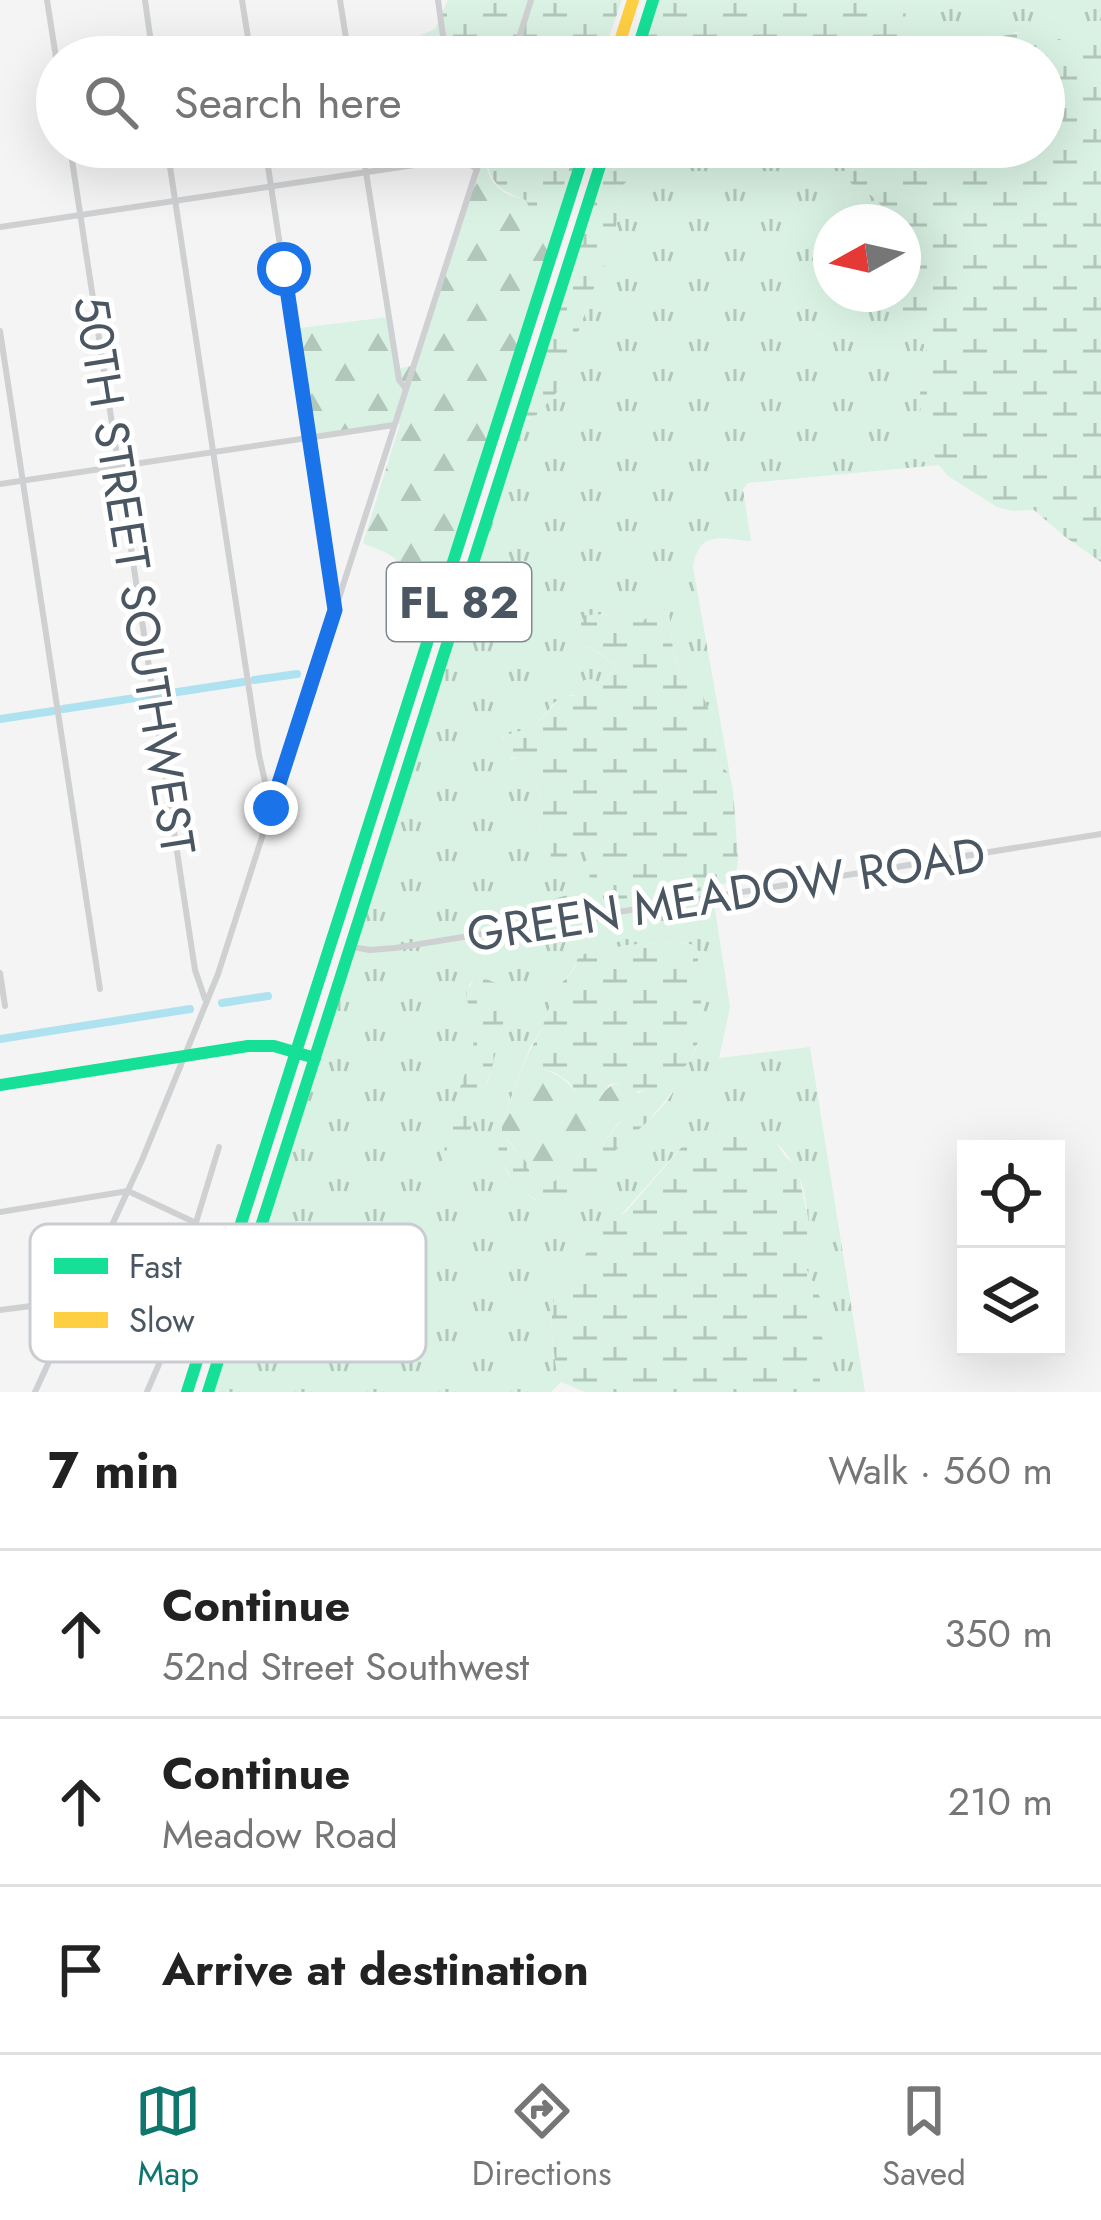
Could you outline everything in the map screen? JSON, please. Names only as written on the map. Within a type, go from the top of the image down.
[{"type":"main road","points":[[622,36],[633,0]]},
{"type":"main road","points":[[642,36],[653,0]]},
{"type":"main road","name":"FL 82","points":[[241,1224],[579,168]]},
{"type":"main road","name":"FL 82","points":[[262,1224],[600,168]]},
{"type":"main road","points":[[577,174],[596,180]]},
{"type":"main road","points":[[0,1085],[257,1045],[315,1058]]},
{"type":"main road","name":"FL 82","points":[[191,1392],[202,1362]]},
{"type":"main road","name":"FL 82","points":[[208,1392],[218,1362]]},
{"type":"street","points":[[47,0],[53,36]]},
{"type":"street","points":[[145,0],[151,36]]},
{"type":"street","points":[[242,0],[248,36]]},
{"type":"street","points":[[340,0],[346,36]]},
{"type":"street","points":[[438,0],[443,36]]},
{"type":"street","points":[[520,36],[531,0]]},
{"type":"street","name":"50TH STREET SOUTHWEST","points":[[73,168],[195,970],[207,1002]]},
{"type":"street","points":[[171,168],[271,808]]},
{"type":"street","points":[[268,168],[335,610]]},
{"type":"street","points":[[366,168],[399,380],[406,389]]},
{"type":"street","points":[[0,227],[388,168]]},
{"type":"street","points":[[113,1224],[207,1002],[477,169]]},
{"type":"street","points":[[0,331],[100,989]]},
{"type":"street","points":[[0,484],[394,425]]},
{"type":"street","name":"GREEN MEADOW ROAD","points":[[350,947],[395,948],[1101,834]]},
{"type":"street","points":[[0,974],[5,1006]]},
{"type":"street","points":[[0,1211],[128,1191],[196,1223],[219,1147]]},
{"type":"street","points":[[0,1310],[30,1306]]},
{"type":"street","points":[[35,1392],[49,1362]]},
{"type":"street","points":[[147,1392],[160,1362]]},
{"type":"green space","points":[[448,0],[622,0],[609,36],[419,36],[435,29]]},
{"type":"green space","points":[[657,0],[906,0],[905,36],[646,36]]},
{"type":"green space","points":[[906,0],[1101,0],[1101,22],[1076,41],[1016,32],[905,36]]},
{"type":"green space","points":[[1101,22],[1101,562],[1034,510],[997,507],[948,476],[937,463],[921,416],[920,390],[930,360],[924,344],[908,339],[889,312],[921,312],[921,204],[880,204],[856,188],[845,168],[1065,168],[1065,41],[1075,41]]},
{"type":"green space","points":[[477,168],[487,168],[505,192],[559,200],[569,168],[575,168],[422,647],[406,573],[390,555],[363,543],[400,424],[309,435],[292,329],[388,317],[398,369],[415,365]]},
{"type":"green space","points":[[489,168],[569,168],[559,200],[546,211],[530,210],[526,200],[506,192]]},
{"type":"green space","points":[[603,168],[640,168],[621,187],[613,250],[598,276],[557,392],[537,415],[522,420]]},
{"type":"green space","points":[[640,168],[845,168],[850,182],[880,204],[813,204],[813,312],[889,312],[924,344],[930,360],[920,390],[921,416],[939,465],[748,483],[743,489],[751,541],[713,539],[696,555],[693,567],[732,787],[729,774],[717,761],[715,727],[703,697],[684,680],[674,657],[669,614],[655,610],[643,621],[604,614],[581,622],[583,646],[616,667],[607,680],[555,702],[534,727],[502,737],[511,759],[536,764],[543,804],[540,836],[551,848],[558,875],[578,850],[586,851],[587,886],[553,899],[552,910],[711,884],[730,1007],[719,1058],[810,1047],[865,1392],[820,1392],[827,1352],[820,1334],[827,1313],[805,1266],[807,1210],[790,1159],[764,1133],[744,1145],[725,1129],[692,1135],[558,1290],[552,1334],[561,1382],[551,1392],[212,1392],[222,1362],[426,1362],[426,1224],[266,1224],[522,420],[557,392],[598,276],[613,250],[621,186]],"holes":[[[679,942],[699,952],[695,966],[700,1036],[672,1093],[575,1197],[535,1200],[509,1175],[498,1141],[529,1049],[556,989],[579,955]],[[486,979],[505,1002],[488,1082],[460,1152],[447,1137],[474,1042],[469,985]]]},
{"type":"green space","points":[[663,608],[669,614],[674,658],[684,680],[703,696],[715,727],[717,761],[729,774],[738,859],[735,882],[552,910],[545,902],[576,893],[587,884],[586,851],[578,850],[558,875],[550,872],[551,848],[540,836],[543,804],[536,764],[503,757],[496,742],[534,727],[561,697],[579,695],[584,680],[607,680],[616,667],[583,646],[581,622],[586,615],[619,614],[643,621]]},
{"type":"green space","points":[[679,942],[695,945],[699,956],[695,967],[702,1023],[689,1062],[679,1072],[674,1090],[647,1122],[574,1198],[542,1204],[516,1186],[499,1157],[498,1141],[506,1139],[527,1163],[531,1179],[555,1181],[577,1157],[600,1147],[625,1116],[639,1109],[649,1089],[633,1091],[610,1084],[594,1103],[579,1097],[556,1073],[531,1065],[527,1056],[556,989],[573,971],[579,955]]},
{"type":"green space","points":[[474,980],[501,985],[502,1028],[473,1122],[446,1171],[449,1121],[474,1040],[466,993]]},
{"type":"green space","points":[[527,1056],[531,1065],[558,1076],[579,1097],[600,1097],[618,1084],[639,1093],[650,1088],[639,1109],[619,1122],[600,1147],[577,1157],[555,1181],[531,1179],[527,1163],[507,1139],[502,1140],[502,1122]]},
{"type":"green space","points":[[725,1129],[744,1145],[764,1133],[772,1136],[797,1167],[809,1224],[805,1266],[827,1312],[821,1334],[827,1352],[820,1392],[585,1392],[561,1382],[552,1334],[558,1290],[598,1236],[626,1212],[692,1135]]},
{"type":"waterway","points":[[254,680],[297,674]]},
{"type":"waterway","points":[[158,695],[243,682]]},
{"type":"waterway","points":[[63,709],[148,696]]},
{"type":"waterway","points":[[0,719],[53,711]]},
{"type":"waterway","points":[[222,1003],[268,996]]},
{"type":"waterway","points":[[0,1039],[190,1009]]},
{"type":"traffic: fast","points":[[642,36],[653,0]]},
{"type":"traffic: fast","points":[[241,1224],[579,168]]},
{"type":"traffic: fast","points":[[262,1224],[599,168]]},
{"type":"traffic: fast","points":[[0,1085],[248,1046],[274,1046],[315,1058]]},
{"type":"traffic: fast","points":[[187,1392],[197,1362]]},
{"type":"traffic: fast","points":[[208,1392],[218,1362]]},
{"type":"traffic: slow","points":[[622,36],[633,0]]},
{"type":"route","points":[[271,808],[335,610],[284,269]]}]
